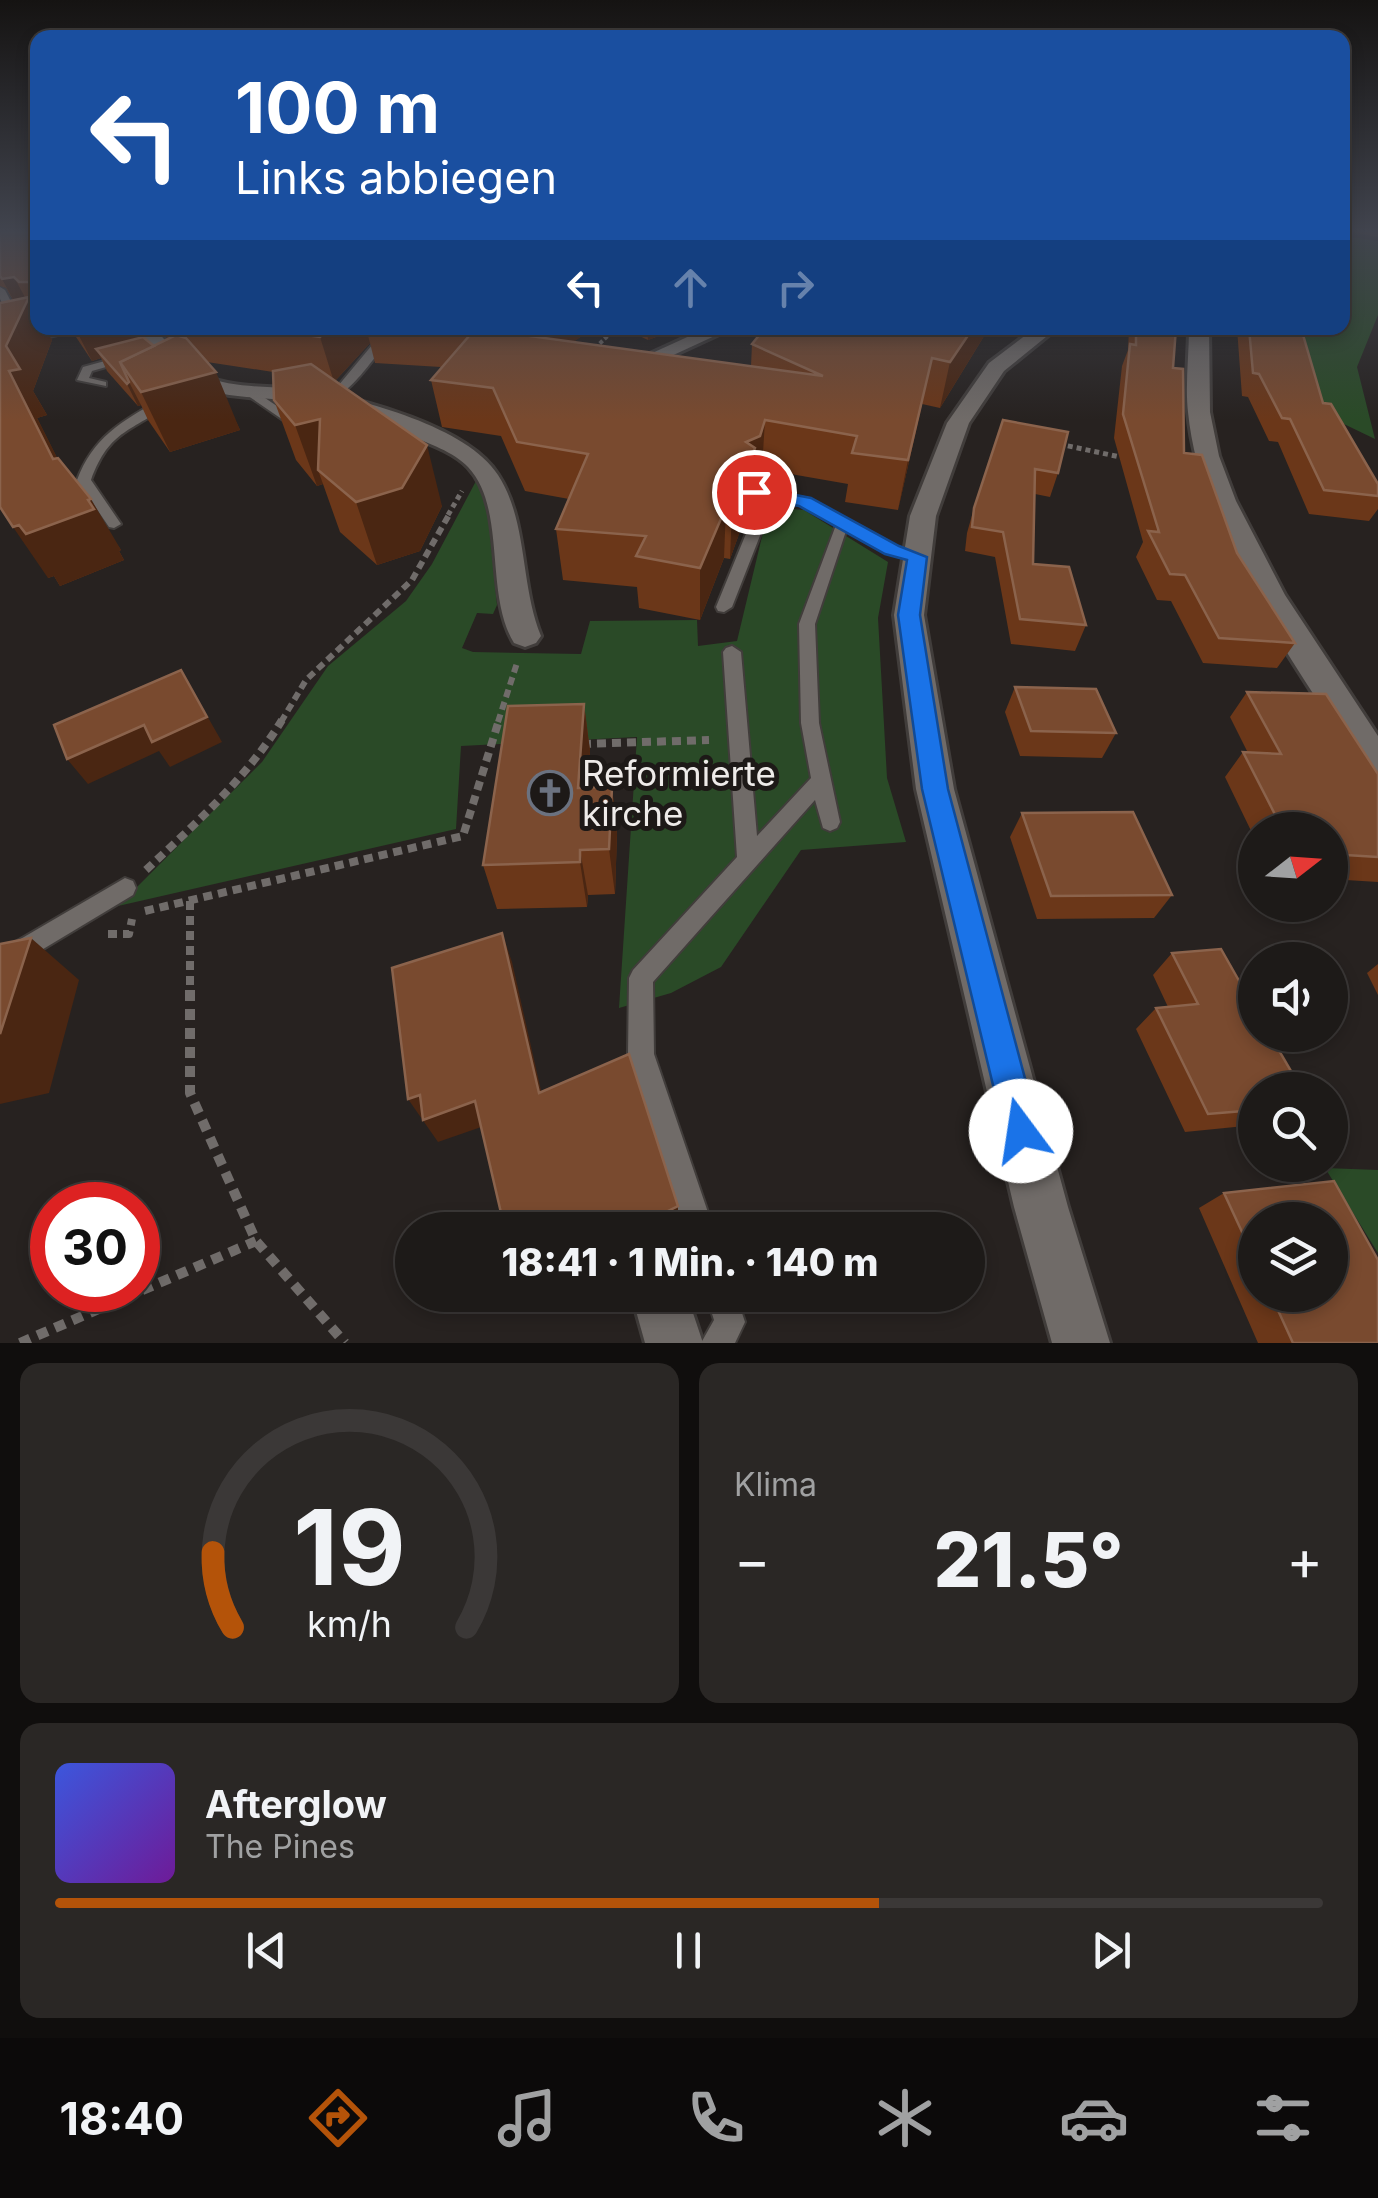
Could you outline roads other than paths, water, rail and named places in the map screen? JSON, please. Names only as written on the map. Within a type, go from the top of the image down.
[{"type":"street","points":[[148,335],[167,362],[193,387],[324,400],[398,424],[477,462],[496,495],[516,617],[525,636]]},
{"type":"street","points":[[636,364],[705,335]]},
{"type":"street","points":[[1038,335],[996,367],[958,423],[924,516],[909,615],[935,789],[1040,1206],[1081,1343]]},
{"type":"street","points":[[1199,335],[1199,414],[1215,476],[1243,548],[1378,765]]},
{"type":"lane","points":[[1,295],[12,337]]},
{"type":"lane","points":[[324,400],[342,388],[386,335]]},
{"type":"lane","points":[[102,384],[83,380],[87,370],[158,350]]},
{"type":"lane","points":[[245,390],[293,422]]},
{"type":"lane","points":[[114,524],[84,480],[91,458],[100,442],[170,399]]},
{"type":"lane","points":[[724,608],[761,493],[804,502],[892,550],[918,557]]},
{"type":"lane","points":[[830,822],[810,723],[807,624],[844,525]]},
{"type":"lane","points":[[732,652],[748,861]]},
{"type":"lane","points":[[693,1212],[641,1054],[641,978],[821,780]]},
{"type":"lane","points":[[0,964],[125,888]]},
{"type":"lane","points":[[716,1343],[730,1322],[727,1312]]},
{"type":"place","name":"Reformierte kirche","points":[[550,793]]}]
